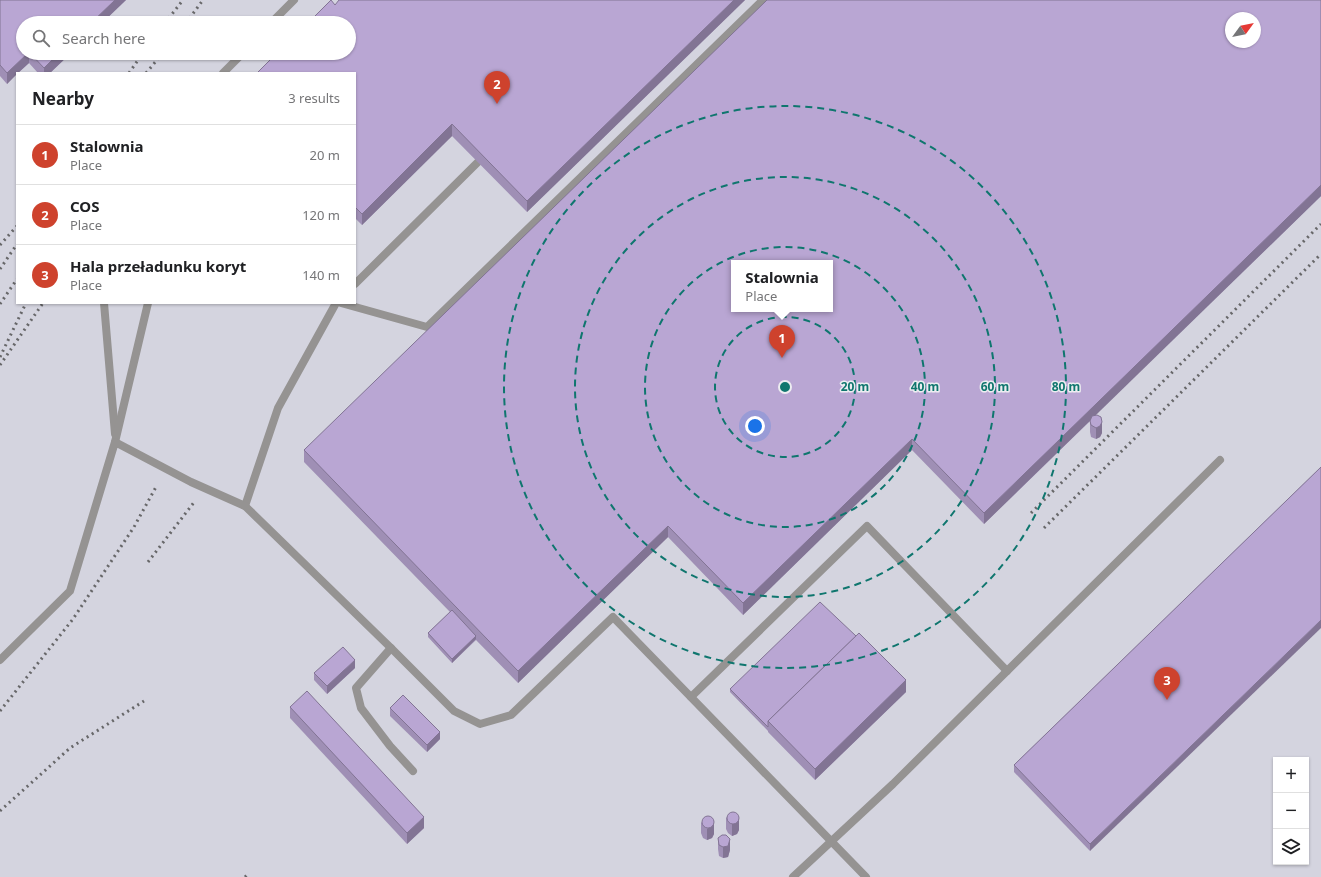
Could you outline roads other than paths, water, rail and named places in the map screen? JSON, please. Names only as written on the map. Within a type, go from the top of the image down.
[{"type":"lane","points":[[278,16],[294,0]]},
{"type":"lane","points":[[345,304],[427,327],[762,0]]},
{"type":"lane","points":[[224,72],[236,60]]},
{"type":"lane","points":[[356,283],[478,162]]},
{"type":"lane","points":[[104,304],[115,442]]},
{"type":"lane","points":[[0,660],[70,591],[115,442],[148,304]]},
{"type":"lane","points":[[245,506],[278,408],[335,304]]},
{"type":"lane","points":[[115,442],[191,482],[245,506],[454,711],[480,724],[511,715],[613,617],[866,877]]},
{"type":"lane","points":[[793,877],[893,784],[1220,460]]},
{"type":"lane","points":[[691,697],[866,526],[1007,671]]},
{"type":"lane","points":[[391,648],[356,688],[361,708],[390,746],[413,771]]},
{"type":"railway","points":[[170,16],[183,0]]},
{"type":"railway","points":[[191,16],[203,0]]},
{"type":"railway","points":[[130,72],[138,60]]},
{"type":"railway","points":[[147,72],[157,60]]},
{"type":"railway","points":[[1031,513],[1321,224]]},
{"type":"railway","points":[[0,245],[16,227]]},
{"type":"railway","points":[[0,269],[16,245]]},
{"type":"railway","points":[[1044,528],[1321,254]]},
{"type":"railway","points":[[0,304],[16,280]]},
{"type":"railway","points":[[0,357],[26,304]]},
{"type":"railway","points":[[0,365],[42,304]]},
{"type":"railway","points":[[0,711],[73,619],[134,527],[156,487]]},
{"type":"railway","points":[[148,562],[195,501]]},
{"type":"railway","points":[[0,811],[70,748],[144,701]]},
{"type":"railway","points":[[245,877],[249,873]]},
{"type":"place","name":"COS","points":[[497,104]]},
{"type":"place","name":"Stalownia","points":[[782,358]]},
{"type":"place","name":"Hala przeładunku koryt","points":[[1167,700]]}]
